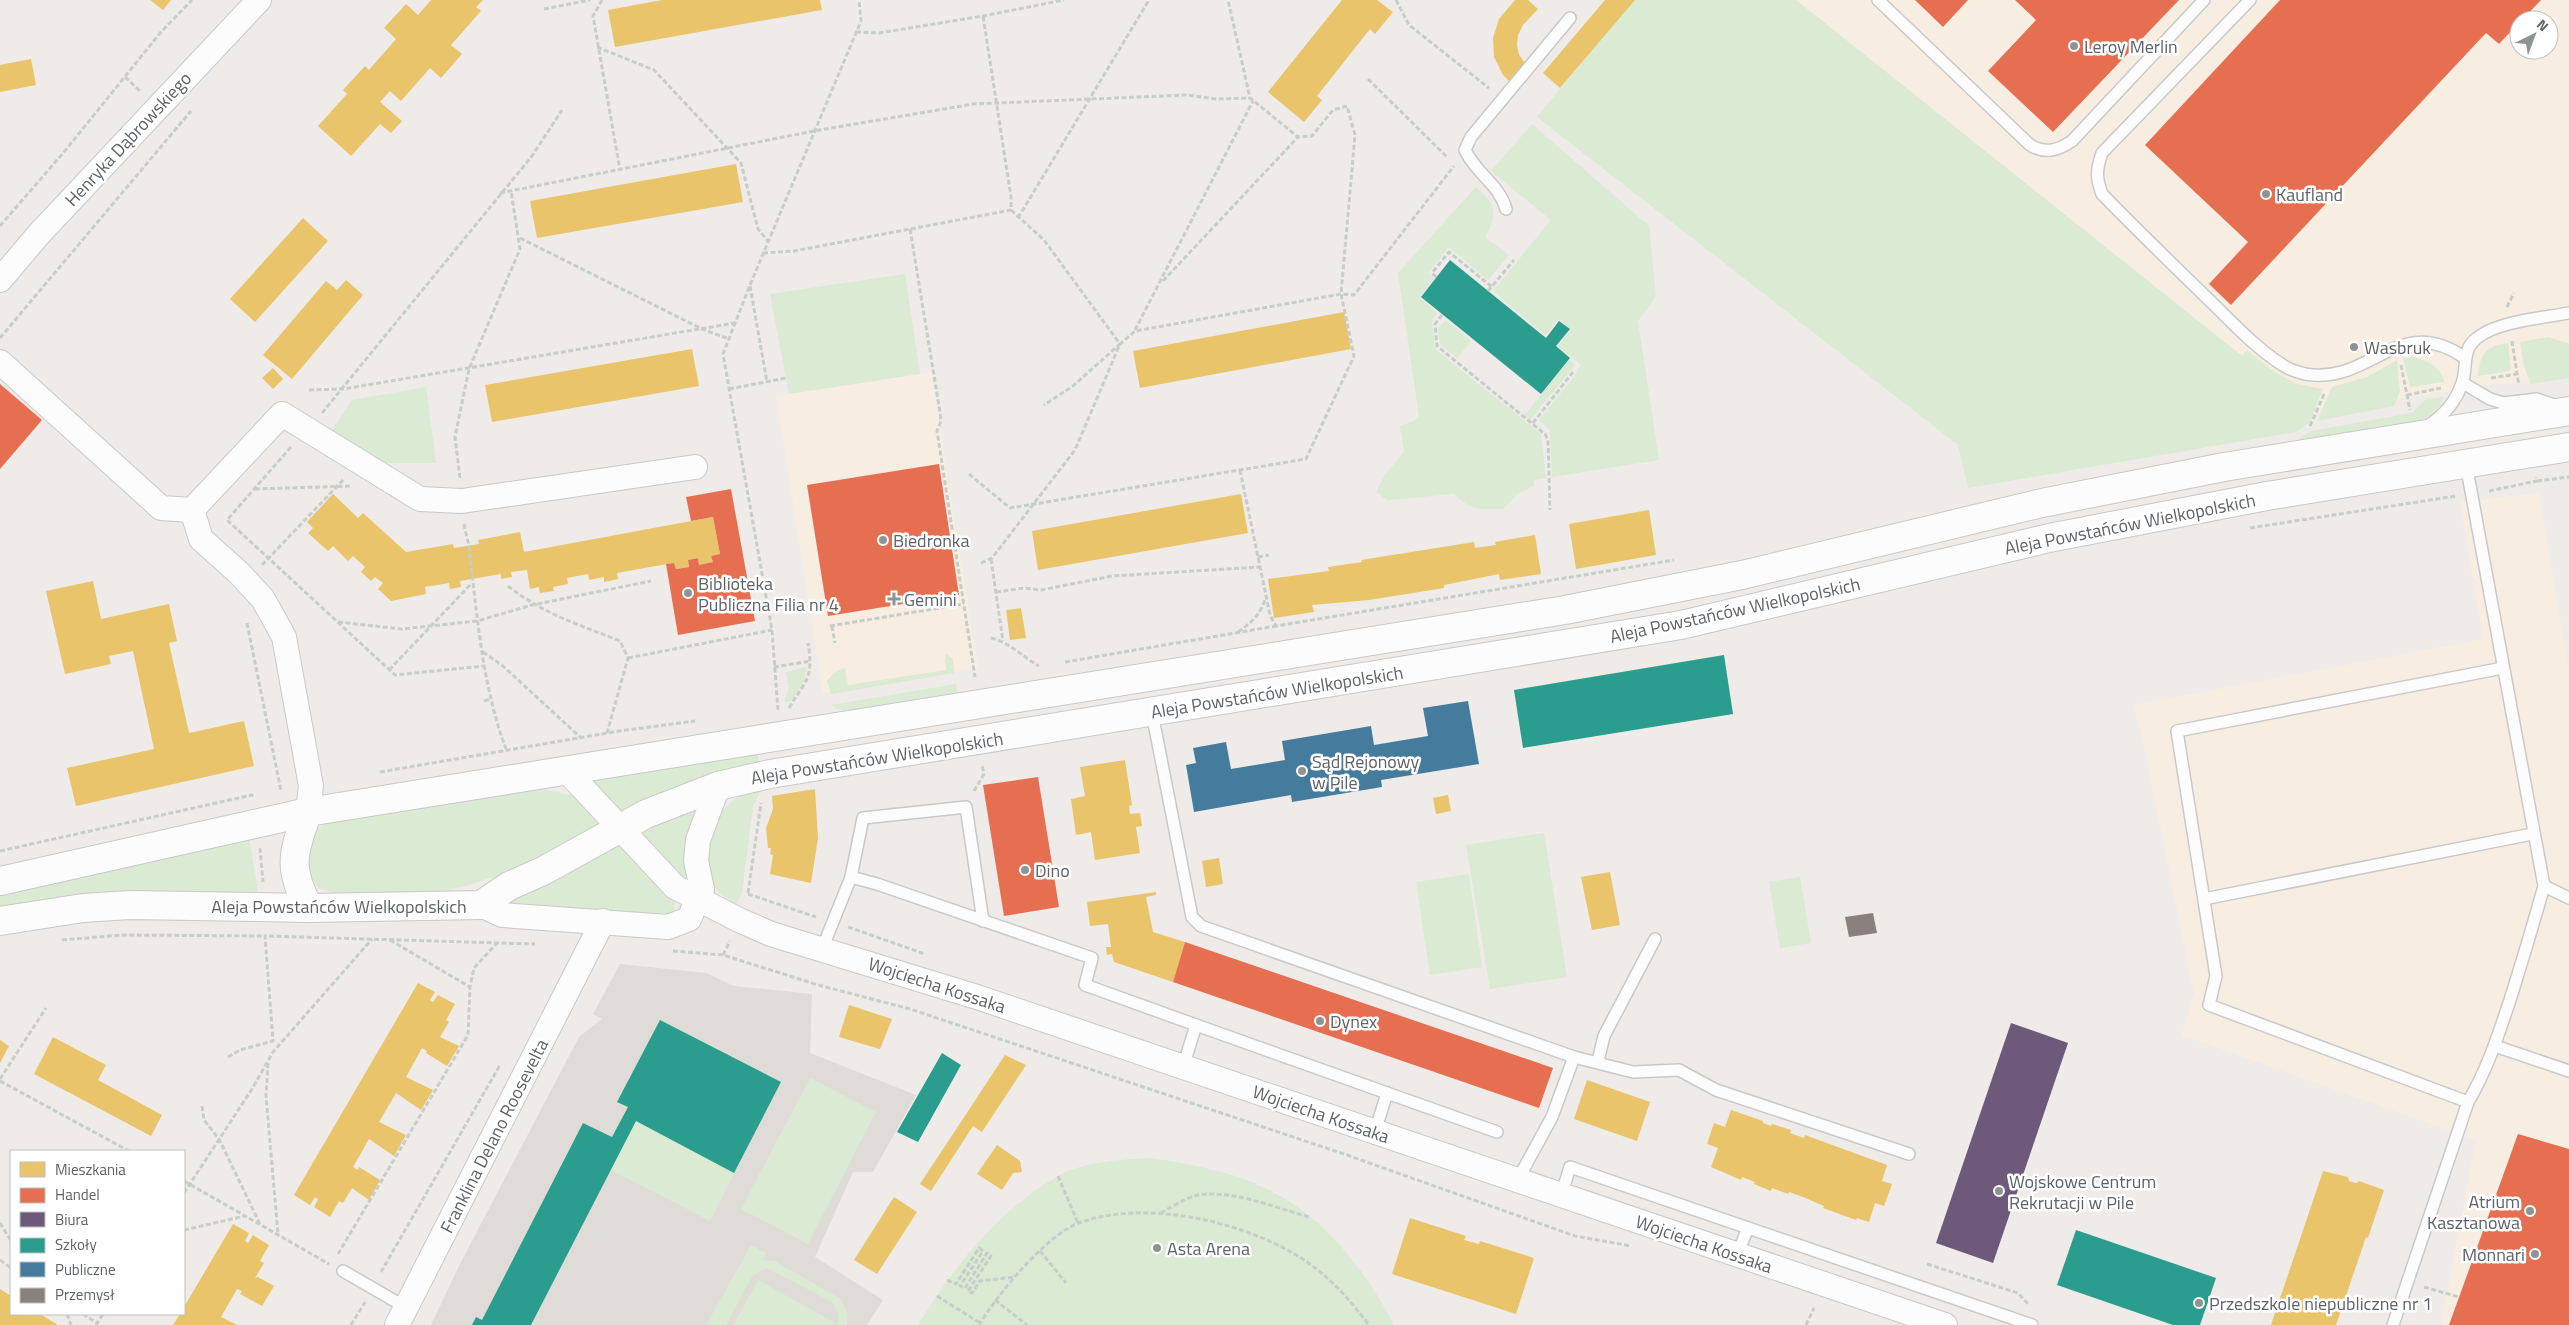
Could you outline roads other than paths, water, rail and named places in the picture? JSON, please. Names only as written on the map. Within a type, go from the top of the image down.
[{"type":"main road","name":"Aleja Powstańców Wielkopolskich","points":[[0,881],[308,812],[1565,610],[1742,575],[2042,503],[2224,467],[2569,411]]},
{"type":"main road","name":"Aleja Powstańców Wielkopolskich","points":[[0,921],[82,908],[130,905],[309,908],[481,906],[509,886],[543,871],[646,814],[718,786],[770,774],[1681,625],[2049,538],[2266,496],[2569,447]]},
{"type":"main road","points":[[308,812],[297,840],[294,865],[299,888],[309,908]]},
{"type":"street","name":"Henryka Dąbrowskiego","points":[[0,280],[52,219],[257,1]]},
{"type":"street","points":[[0,362],[161,508],[192,510]]},
{"type":"street","points":[[192,510],[282,414],[420,499],[462,501],[695,467]]},
{"type":"street","points":[[192,510],[201,539],[263,599],[284,637],[311,786],[308,812]]},
{"type":"street","name":"Wojciecha Kossaka","points":[[566,770],[675,887],[698,900],[771,934],[908,974],[1945,1325]]},
{"type":"street","points":[[481,906],[502,915],[668,927],[689,920],[702,889],[696,861],[696,851],[701,830],[718,786]]},
{"type":"street","name":"Franklina Delano Roosevelta","points":[[402,1316],[603,921]]},
{"type":"lane","points":[[1878,0],[2030,145],[2043,152],[2060,149],[2072,141],[2204,0]]},
{"type":"lane","points":[[2250,0],[2102,153],[2096,170],[2096,180],[2102,194],[2246,336],[2285,367],[2306,374],[2332,374],[2353,369],[2397,346],[2415,342],[2443,345],[2465,358]]},
{"type":"lane","points":[[1506,210],[1502,196],[1471,164],[1465,150],[1471,137],[1570,18]]},
{"type":"lane","points":[[2412,436],[2437,420],[2448,408],[2462,383],[2465,358],[2472,343],[2487,332],[2509,325],[2569,313]]},
{"type":"lane","points":[[2462,383],[2490,399],[2503,403],[2537,399],[2569,411]]},
{"type":"lane","points":[[2393,1325],[2468,1102],[2483,1077],[2495,1046],[2538,913],[2544,886],[2532,834],[2474,494],[2466,464]]},
{"type":"lane","points":[[2468,1102],[2209,1005],[2216,976],[2177,731],[2503,668]]},
{"type":"lane","points":[[1152,713],[1192,917],[1198,924],[1574,1056],[1633,1072],[1679,1070],[1716,1090],[1909,1154]]},
{"type":"lane","points":[[822,950],[851,877],[863,818],[966,807],[983,921]]},
{"type":"lane","points":[[2204,899],[2532,834]]},
{"type":"lane","points":[[851,877],[1092,958],[1085,985],[1497,1132]]},
{"type":"lane","points":[[2544,886],[2569,898]]},
{"type":"lane","points":[[1598,1061],[1604,1036],[1655,939]]},
{"type":"lane","points":[[1183,1067],[1196,1025]]},
{"type":"lane","points":[[2495,1046],[2569,1071]]},
{"type":"lane","points":[[1517,1181],[1552,1117],[1574,1056]]},
{"type":"lane","points":[[1375,1132],[1387,1093]]},
{"type":"lane","points":[[1561,1196],[1570,1168],[2030,1324]]},
{"type":"lane","points":[[1737,1256],[1748,1228]]},
{"type":"lane","points":[[343,1272],[372,1289],[402,1316]]},
{"type":"place","name":"Leroy Merlin","points":[[2074,46]]},
{"type":"place","name":"Kaufland","points":[[2266,194]]},
{"type":"place","name":"Wasbruk","points":[[2354,347]]},
{"type":"place","name":"Biedronka","points":[[883,540]]},
{"type":"place","name":"Biblioteka Publiczna Filia nr 4","points":[[688,593]]},
{"type":"place","name":"Gemini","points":[[894,599]]},
{"type":"place","name":"Sąd Rejonowy w Pile","points":[[1302,771]]},
{"type":"place","name":"Dino","points":[[1025,870]]},
{"type":"place","name":"Dynex","points":[[1320,1021]]},
{"type":"place","name":"Wojskowe Centrum Rekrutacji w Pile","points":[[1999,1191]]},
{"type":"place","name":"Atrium Kasztanowa","points":[[2530,1211]]},
{"type":"place","name":"Asta Arena","points":[[1157,1248]]},
{"type":"place","name":"Monnari","points":[[2535,1254]]},
{"type":"place","name":"Przedszkole niepubliczne nr 1","points":[[2199,1303]]}]
